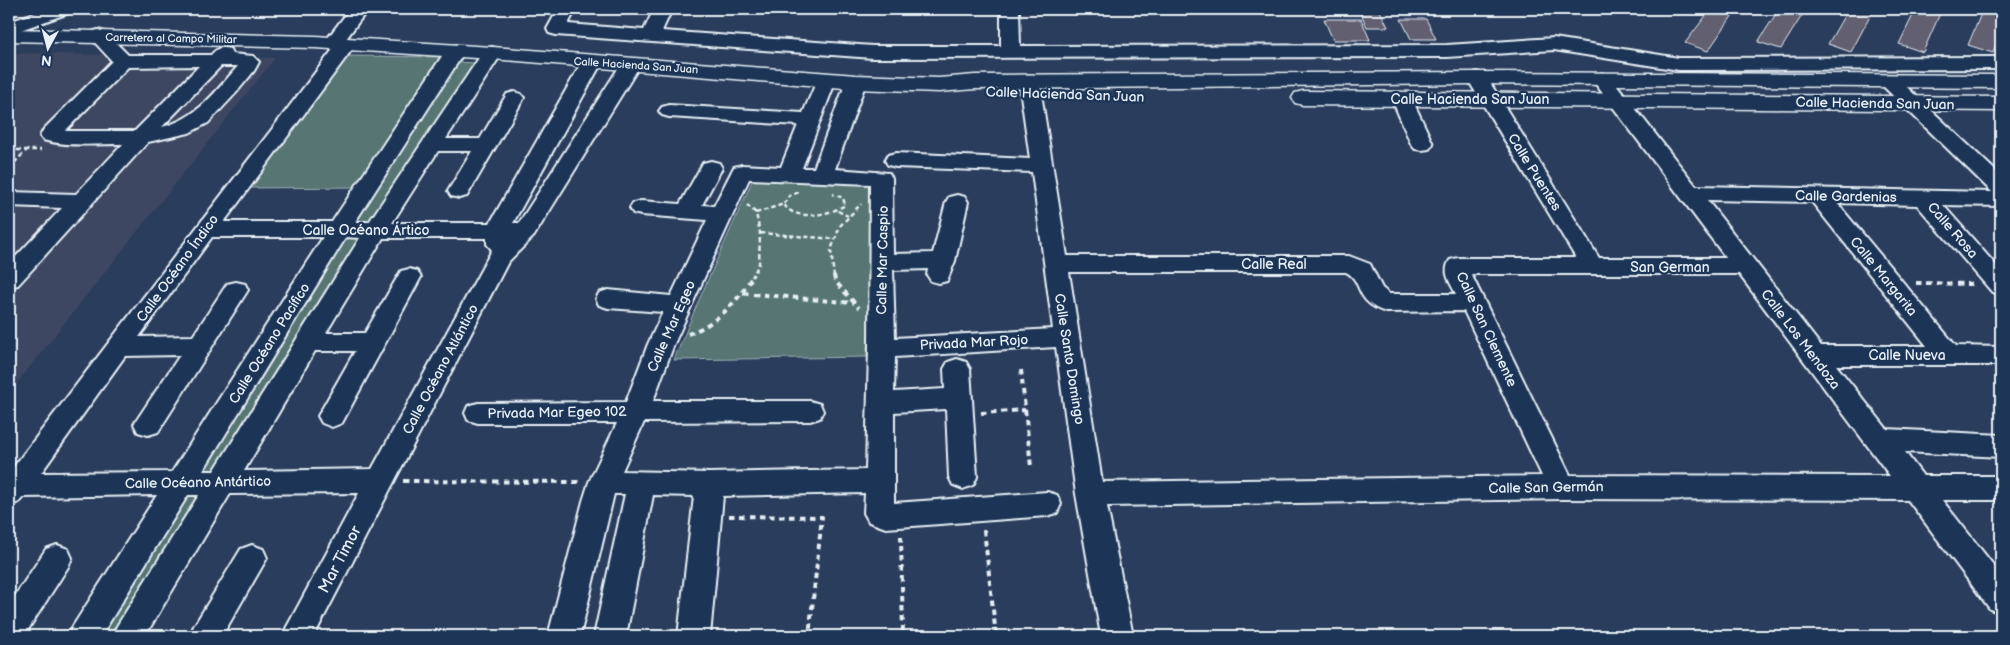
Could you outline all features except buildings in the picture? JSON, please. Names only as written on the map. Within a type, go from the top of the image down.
[{"type":"main road","name":"Carretera al Campo Militar","points":[[9,35],[237,39],[332,43]]},
{"type":"main road","name":"Calle Hacienda San Juan","points":[[332,43],[492,53],[826,80],[939,85],[978,92],[1029,88],[1477,78],[2001,82]]},
{"type":"main road","name":"Calle Hacienda San Juan","points":[[1029,88],[1402,99],[2001,104]]},
{"type":"street","points":[[9,28],[63,9]]},
{"type":"street","points":[[332,43],[340,9]]},
{"type":"street","points":[[332,43],[359,9]]},
{"type":"street","points":[[567,9],[556,29],[872,52],[1447,51],[1554,44],[1679,64],[2001,63]]},
{"type":"street","points":[[651,36],[663,9]]},
{"type":"street","points":[[1010,9],[1011,52]]},
{"type":"street","points":[[98,36],[123,61]]},
{"type":"street","points":[[9,279],[237,39]]},
{"type":"street","name":"Calle Océano Índico","points":[[12,490],[206,229],[332,43]]},
{"type":"street","name":"Calle Océano Pacífico","points":[[84,636],[339,230],[455,51]]},
{"type":"street","points":[[128,636],[376,230],[492,53]]},
{"type":"street","points":[[246,60],[249,62],[247,67],[204,115],[195,122],[164,133],[142,137],[78,138],[50,136],[50,133],[123,61],[246,60]]},
{"type":"street","points":[[499,257],[498,230],[592,62]]},
{"type":"street","name":"Calle Océano Atlántico","points":[[380,481],[499,257],[526,231],[630,65]]},
{"type":"street","name":"Calle Puentes","points":[[1477,78],[1593,267]]},
{"type":"street","name":"Calle Los Mendoza","points":[[1602,79],[2001,599]]},
{"type":"street","points":[[789,174],[826,80]]},
{"type":"street","points":[[1889,81],[2001,188]]},
{"type":"street","points":[[819,187],[856,82]]},
{"type":"street","name":"Calle Santo Domingo","points":[[1029,88],[1090,494],[1117,636]]},
{"type":"street","points":[[459,191],[514,98]]},
{"type":"street","points":[[1402,99],[1422,144]]},
{"type":"street","points":[[669,111],[810,120]]},
{"type":"street","points":[[433,145],[486,145]]},
{"type":"street","points":[[896,160],[1041,166]]},
{"type":"street","points":[[687,212],[711,168]]},
{"type":"street","name":"Calle Mar Caspio","points":[[737,181],[789,174],[819,187],[882,178],[882,348],[878,481]]},
{"type":"street","name":"Calle Mar Egeo","points":[[564,636],[603,482],[636,411],[661,344],[737,181]]},
{"type":"street","name":"Calle Gardenias","points":[[1691,193],[2001,199]]},
{"type":"street","name":"Calle Margarita","points":[[1820,196],[1949,356]]},
{"type":"street","name":"Calle Rosa","points":[[1924,198],[2001,285]]},
{"type":"street","points":[[9,199],[82,201]]},
{"type":"street","points":[[881,262],[941,268],[957,202]]},
{"type":"street","points":[[641,208],[721,214]]},
{"type":"street","name":"Calle Océano Ártico","points":[[206,229],[526,231]]},
{"type":"street","name":"Calle Real","points":[[1056,264],[1349,264],[1362,270],[1373,294],[1379,301],[1472,302]]},
{"type":"street","name":"Calle San Clemente","points":[[1562,487],[1456,270],[1458,266],[1593,267]]},
{"type":"street","name":"San German","points":[[1593,267],[1746,266]]},
{"type":"street","points":[[332,416],[409,277]]},
{"type":"street","points":[[148,424],[236,290]]},
{"type":"street","points":[[608,299],[680,305]]},
{"type":"street","name":"Privada Mar Rojo","points":[[882,348],[1066,338]]},
{"type":"street","points":[[308,342],[373,342]]},
{"type":"street","points":[[119,347],[200,345]]},
{"type":"street","name":"Calle Nueva","points":[[1813,355],[2001,356]]},
{"type":"street","points":[[957,369],[962,477]]},
{"type":"street","points":[[880,403],[959,406]]},
{"type":"street","name":"Privada Mar Egeo 102","points":[[478,413],[810,411]]},
{"type":"street","points":[[1878,440],[2001,446]]},
{"type":"street","name":"Calle Océano Antártico","points":[[12,490],[222,481],[380,481]]},
{"type":"street","name":"Mar Timor","points":[[298,636],[380,481]]},
{"type":"street","points":[[603,482],[710,485],[878,481],[879,513],[886,516],[1047,504]]},
{"type":"street","points":[[610,636],[641,484]]},
{"type":"street","points":[[694,636],[710,485]]},
{"type":"street","name":"Calle San Germán","points":[[1090,494],[1562,487],[2001,488]]},
{"type":"street","points":[[9,632],[57,558]]},
{"type":"street","points":[[205,636],[252,558]]},
{"type":"path","points":[[9,168],[27,150]]},
{"type":"path","points":[[661,344],[705,328],[743,293],[759,264],[760,233],[756,214],[737,181]]},
{"type":"path","points":[[756,214],[784,204],[789,196],[798,192],[819,187],[843,198],[846,205],[838,211],[828,214],[792,213],[787,210],[784,204]]},
{"type":"path","points":[[881,322],[855,303],[835,281],[831,250],[840,226],[858,205],[883,197]]},
{"type":"path","points":[[838,211],[848,216]]},
{"type":"path","points":[[760,233],[834,240]]},
{"type":"path","points":[[1890,283],[2001,285]]},
{"type":"path","points":[[743,293],[855,303]]},
{"type":"path","points":[[1021,370],[1031,467]]},
{"type":"path","points":[[959,406],[1025,410]]},
{"type":"path","points":[[380,481],[603,482]]},
{"type":"path","points":[[982,510],[996,636]]},
{"type":"path","points":[[901,515],[903,636]]},
{"type":"path","points":[[707,516],[822,517],[809,636]]},
{"type":"shaded area","points":[[9,53],[275,58],[9,393]]},
{"type":"green space","points":[[347,56],[442,57],[358,187],[248,188]]},
{"type":"green space","points":[[453,62],[479,63],[120,636],[95,636],[344,228]]},
{"type":"green space","points":[[754,177],[872,183],[867,357],[674,360]]}]
